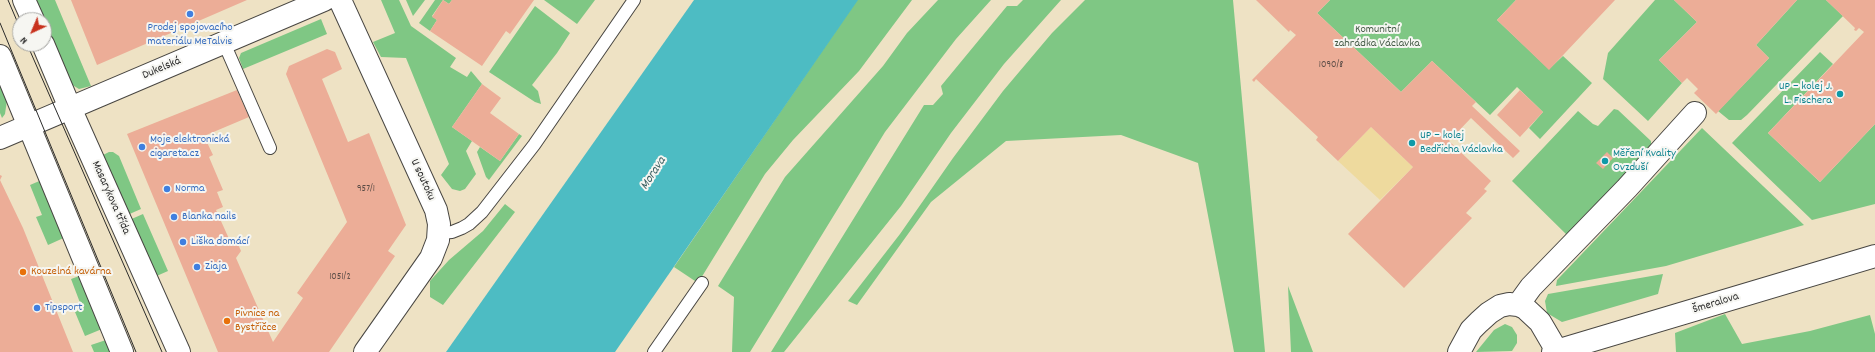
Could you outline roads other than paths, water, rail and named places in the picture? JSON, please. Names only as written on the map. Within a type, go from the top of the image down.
[{"type":"street","points":[[24,0],[29,12]]},
{"type":"street","name":"Dukelská","points":[[0,138],[324,0]]},
{"type":"street","name":"U soutoku","points":[[340,0],[436,210],[439,233],[436,248],[431,258],[364,352]]},
{"type":"street","name":"Masarykova třída","points":[[46,52],[179,352]]},
{"type":"street","points":[[0,56],[122,352]]},
{"type":"street","points":[[1459,352],[1472,330],[1490,313],[1500,306],[1509,304],[1518,305],[1531,287],[1627,188],[1695,113]]},
{"type":"street","name":"Šmeralova","points":[[1518,305],[1526,308],[1540,322],[1555,351],[1875,256]]},
{"type":"lane","points":[[439,233],[452,232],[462,228],[482,212],[534,145],[634,0]]},
{"type":"lane","points":[[224,43],[270,148]]},
{"type":"lane","points":[[654,352],[702,283]]},
{"type":"water","name":"Morava","points":[[694,0],[858,0],[615,352],[446,352]]},
{"type":"tram line","points":[[8,0],[13,12]]},
{"type":"tram line","points":[[0,23],[136,352]]},
{"type":"tram line","points":[[31,52],[162,352]]},
{"type":"place","name":"Prodej spojovacího materiálu MeTalvis","points":[[190,14]]},
{"type":"place","name":"UP – kolej J. L. Fischera","points":[[1840,94]]},
{"type":"place","name":"UP – kolej Bedřicha Václavka","points":[[1412,143]]},
{"type":"place","name":"Moje elektronická cigareta.cz","points":[[142,147]]},
{"type":"place","name":"Měření Kvality Ovzduší","points":[[1605,161]]},
{"type":"place","name":"Norma","points":[[167,189]]},
{"type":"place","name":"Blanka nails","points":[[174,217]]},
{"type":"place","name":"Liška domácí","points":[[183,242]]},
{"type":"place","name":"Ziaja","points":[[197,267]]},
{"type":"place","name":"Kouzelná kavárna","points":[[23,272]]},
{"type":"place","name":"Tipsport","points":[[37,308]]},
{"type":"place","name":"Pivnice na Bystřičce","points":[[227,321]]},
{"type":"park label","name":"Komunitní zahrádka Václavka","points":[[1377,37]]}]
